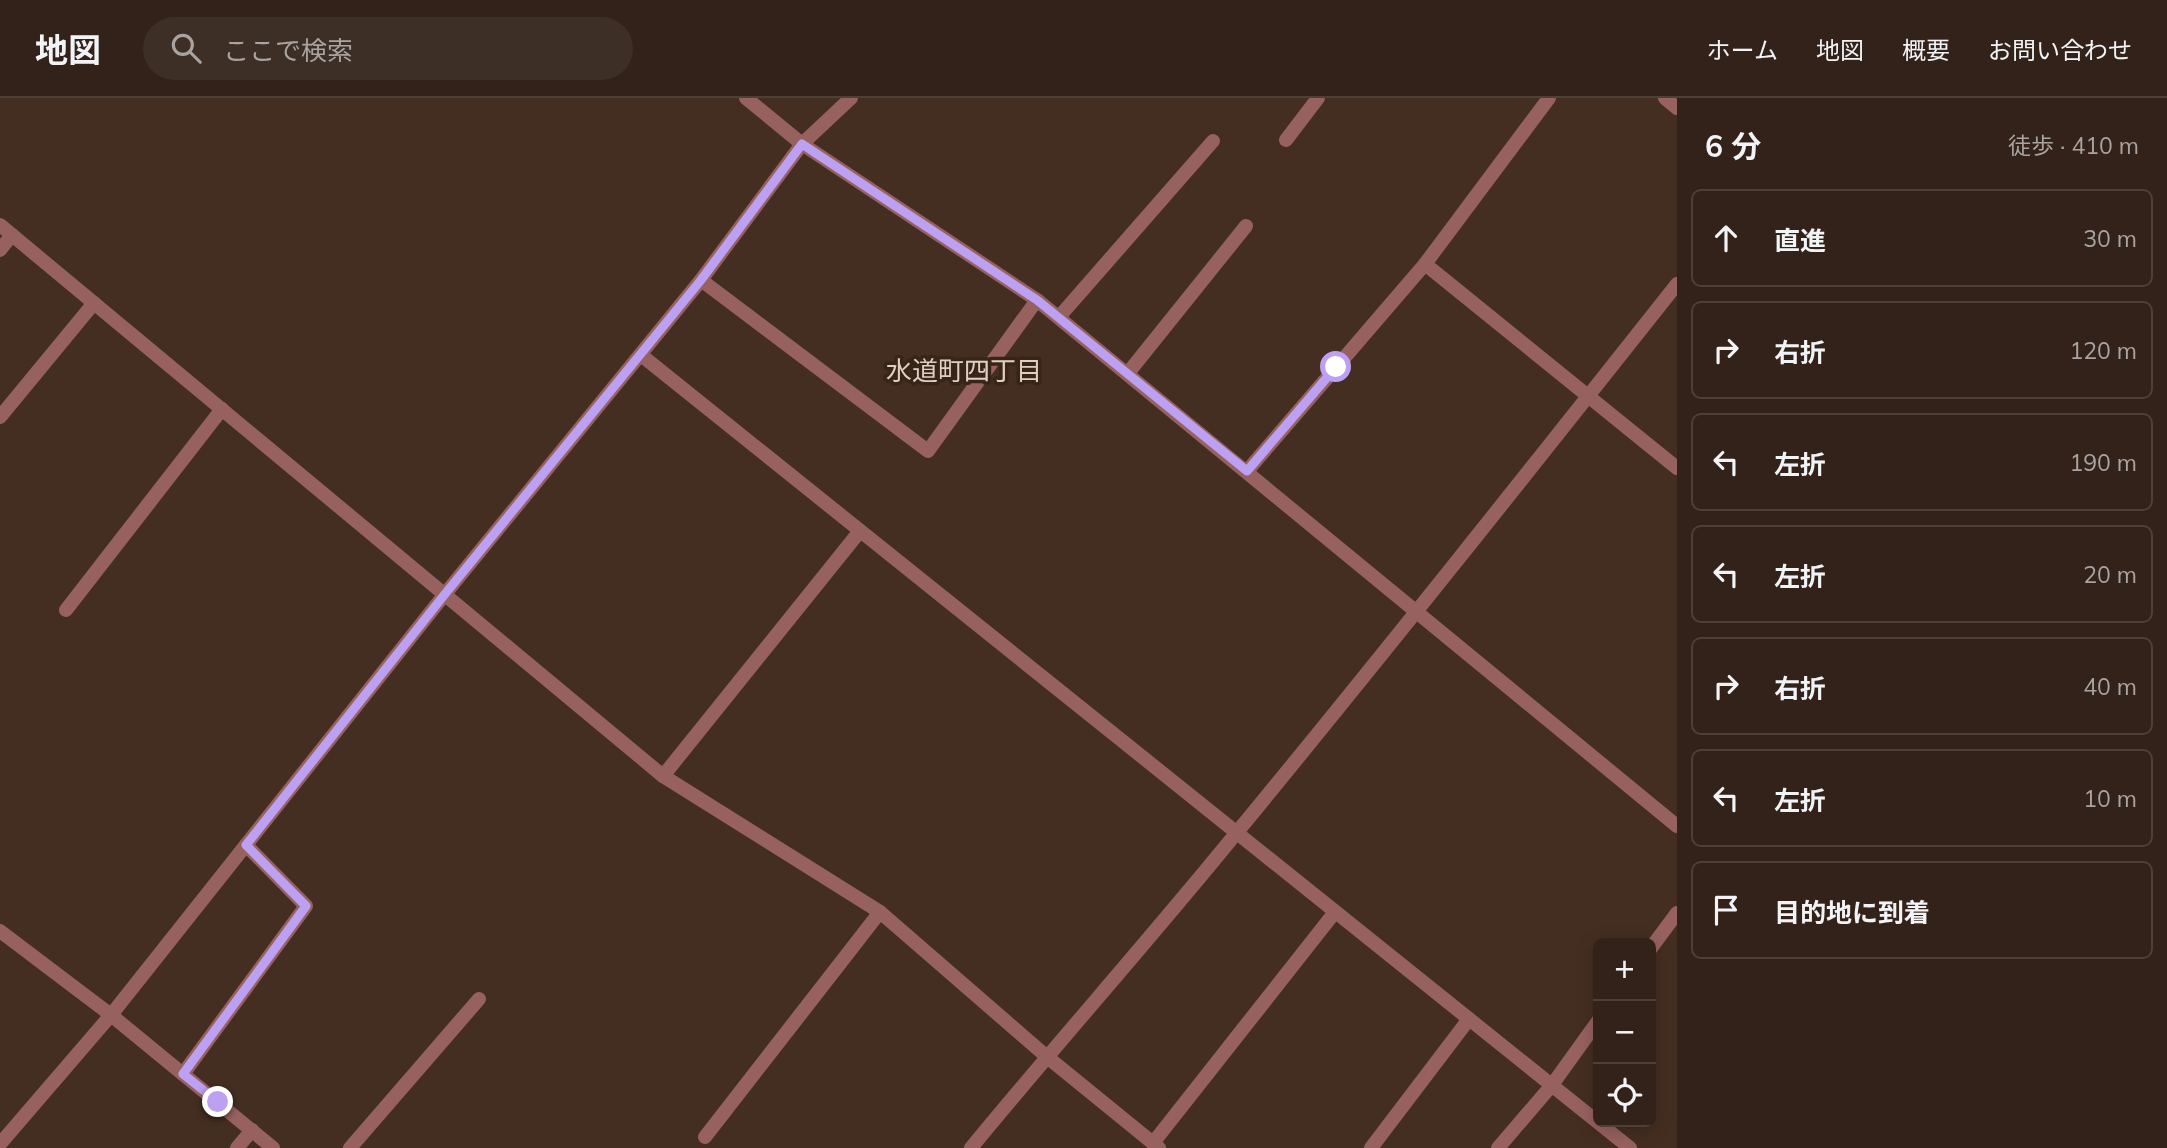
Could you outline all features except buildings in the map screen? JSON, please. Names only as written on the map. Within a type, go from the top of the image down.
[{"type":"street","points":[[746,98],[802,144],[1059,317],[1677,826]]},
{"type":"street","points":[[0,1144],[111,1015],[445,594],[641,355],[701,280],[802,144],[850,98]]},
{"type":"street","points":[[1286,140],[1318,98]]},
{"type":"street","points":[[1247,471],[1424,264],[1549,98]]},
{"type":"street","points":[[1665,98],[1677,108]]},
{"type":"street","points":[[1059,317],[1213,141]]},
{"type":"street","points":[[0,225],[663,776],[880,912],[1046,1056],[1156,1146],[1335,912]]},
{"type":"street","points":[[1128,373],[1246,226]]},
{"type":"street","points":[[0,250],[12,235]]},
{"type":"street","points":[[1424,264],[1677,468]]},
{"type":"street","points":[[701,280],[928,451],[1037,300]]},
{"type":"street","points":[[971,1148],[1236,833],[1677,284]]},
{"type":"street","points":[[0,418],[94,303]]},
{"type":"street","points":[[641,355],[1630,1148]]},
{"type":"street","points":[[66,610],[222,409]]},
{"type":"street","points":[[663,776],[860,531]]},
{"type":"street","points":[[183,1074],[306,906],[246,845]]},
{"type":"street","points":[[705,1137],[880,912]]},
{"type":"street","points":[[1656,941],[1677,913]]},
{"type":"street","points":[[0,931],[111,1015],[273,1148]]},
{"type":"street","points":[[350,1148],[479,999]]},
{"type":"street","points":[[1371,1148],[1469,1019]]},
{"type":"street","points":[[1498,1148],[1552,1085],[1593,1028]]},
{"type":"street","points":[[237,1148],[252,1130]]},
{"type":"district","name":"水道町四丁目","points":[[964,371]]},
{"type":"route","points":[[218,1102],[183,1074],[306,906],[246,845],[445,594],[701,280],[802,144],[1037,300],[1247,471],[1336,367]]}]
